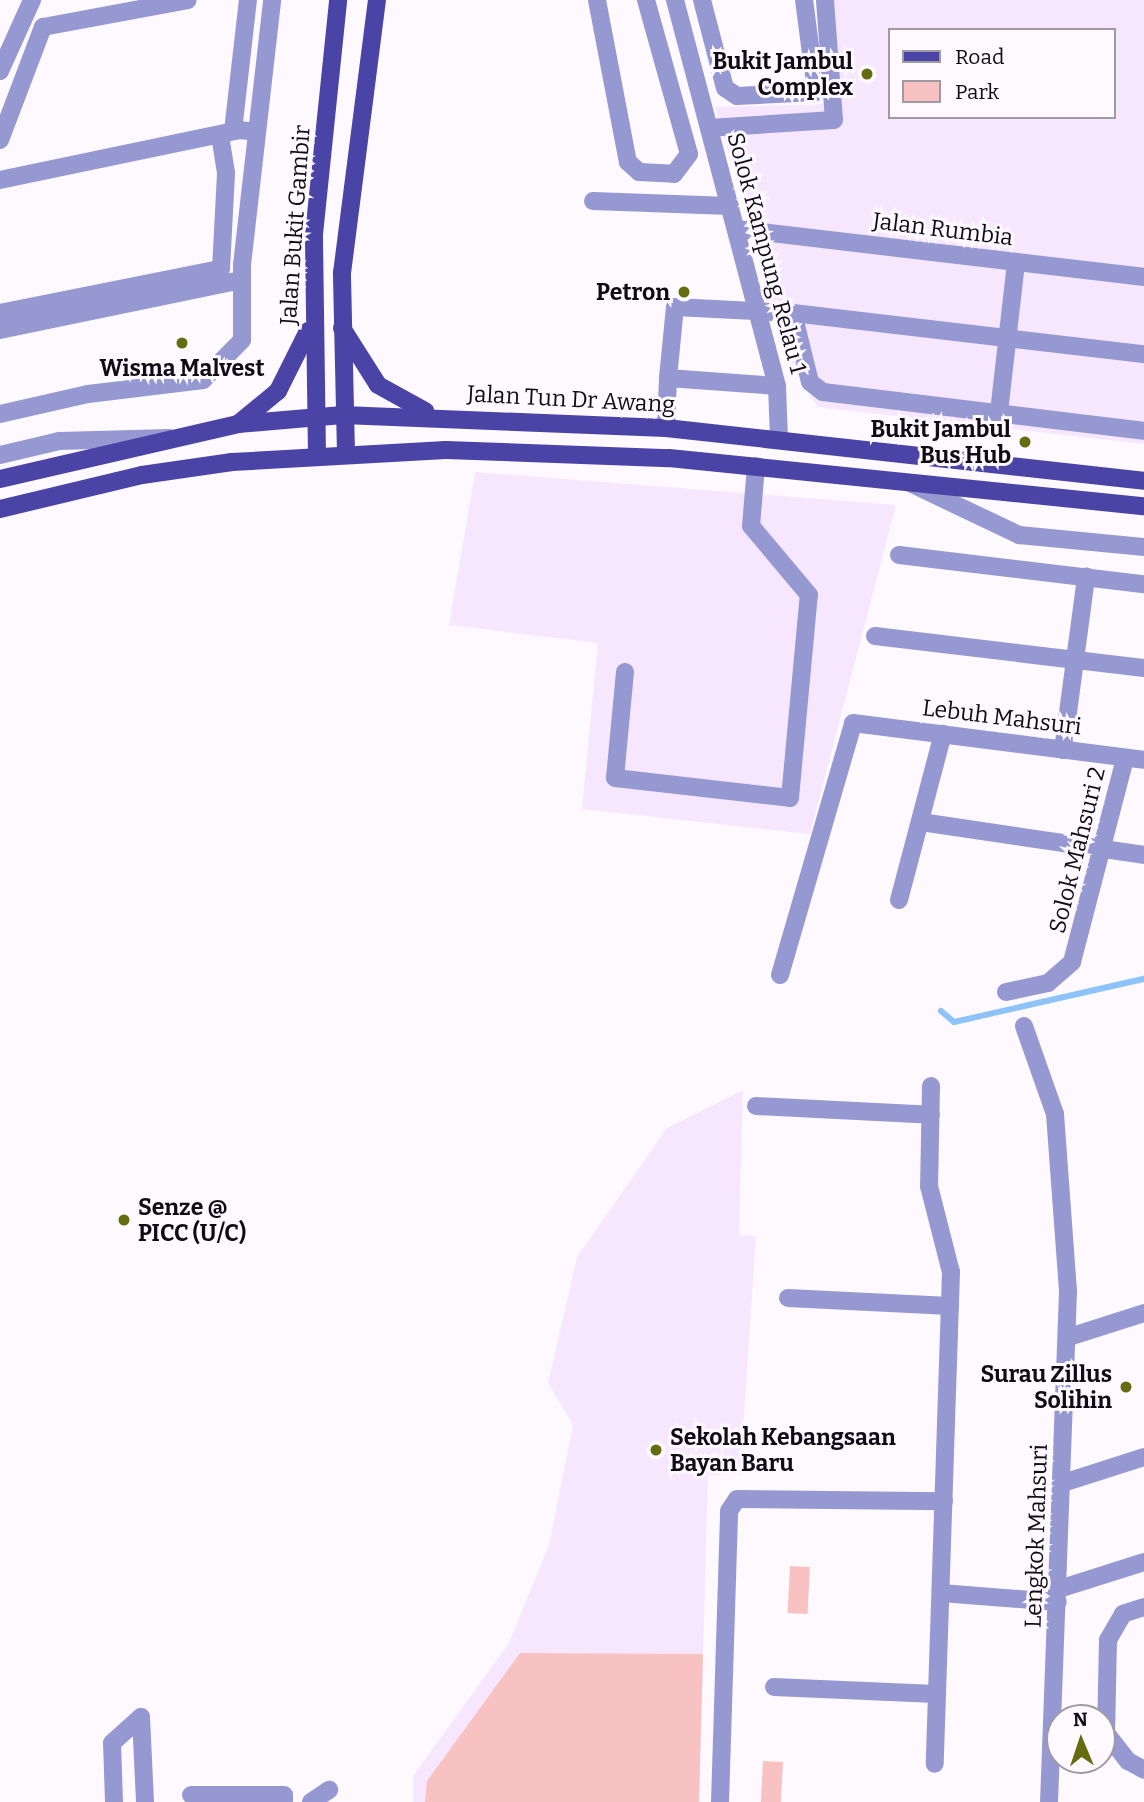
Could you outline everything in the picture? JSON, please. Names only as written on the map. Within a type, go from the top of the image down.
[{"type":"main road","name":"Jalan Bukit Gambir","points":[[317,455],[310,325],[338,0]]},
{"type":"main road","points":[[346,453],[340,325],[377,0]]},
{"type":"main road","points":[[238,424],[278,391],[310,325]]},
{"type":"main road","points":[[340,325],[378,385],[412,407],[445,417]]},
{"type":"main road","name":"Jalan Tun Dr Awang","points":[[0,478],[238,424],[343,415],[445,417],[666,428],[779,438],[1144,481]]},
{"type":"main road","points":[[0,509],[142,475],[317,455],[446,450],[756,466],[1144,506]]},
{"type":"street","points":[[0,71],[32,0]]},
{"type":"street","points":[[0,140],[43,27],[188,0]]},
{"type":"street","points":[[0,313],[221,270],[227,134],[247,0]]},
{"type":"street","points":[[0,414],[211,376],[242,340],[242,280],[272,0]]},
{"type":"street","points":[[597,0],[628,162],[639,172],[674,174],[688,160],[646,0]]},
{"type":"street","name":"Solok Kampung Relau 1","points":[[676,0],[777,386],[779,438]]},
{"type":"street","points":[[702,0],[724,84],[737,96],[816,92],[804,0]]},
{"type":"street","points":[[709,128],[834,120],[825,0]]},
{"type":"street","points":[[669,82],[724,84]]},
{"type":"street","points":[[0,180],[227,134],[257,132]]},
{"type":"street","points":[[593,201],[730,206]]},
{"type":"street","name":"Jalan Rumbia","points":[[736,229],[1144,277]]},
{"type":"street","points":[[999,412],[1016,262]]},
{"type":"street","points":[[0,330],[242,280]]},
{"type":"street","points":[[666,428],[675,307],[793,313],[1144,354]]},
{"type":"street","points":[[793,313],[810,382],[823,392],[1144,431]]},
{"type":"street","points":[[668,378],[777,386]]},
{"type":"street","points":[[0,454],[59,441],[169,438]]},
{"type":"street","points":[[625,672],[615,778],[790,798],[809,595],[751,526],[756,466]]},
{"type":"street","points":[[909,482],[1019,535],[1144,547]]},
{"type":"street","points":[[899,555],[1144,584]]},
{"type":"street","points":[[1063,750],[1086,577]]},
{"type":"street","points":[[875,636],[1144,668]]},
{"type":"street","name":"Lebuh Mahsuri","points":[[780,975],[853,723],[1144,760]]},
{"type":"street","points":[[899,900],[943,734]]},
{"type":"street","name":"Solok Mahsuri 2","points":[[1006,992],[1048,983],[1072,962],[1125,758]]},
{"type":"street","points":[[921,822],[1102,851],[1144,855]]},
{"type":"street","name":"Lengkok Mahsuri","points":[[1024,1026],[1055,1114],[1069,1337],[1049,1802]]},
{"type":"street","points":[[931,1086],[929,1186],[946,1242],[950,1306],[934,1764]]},
{"type":"street","points":[[757,1106],[931,1115]]},
{"type":"street","points":[[788,1298],[950,1306]]},
{"type":"street","points":[[1069,1337],[1144,1313]]},
{"type":"street","points":[[1063,1483],[1144,1457]]},
{"type":"street","points":[[720,1802],[729,1511],[737,1499],[944,1501]]},
{"type":"street","points":[[941,1593],[1058,1595],[1144,1562]]},
{"type":"street","points":[[1144,1607],[1123,1614],[1108,1640],[1106,1733],[1128,1761],[1144,1770]]},
{"type":"street","points":[[774,1687],[936,1694]]},
{"type":"street","points":[[114,1802],[112,1743],[141,1717],[145,1802]]},
{"type":"street","points":[[311,1802],[329,1790]]},
{"type":"street","points":[[191,1796],[284,1795],[284,1802]]},
{"type":"shaded area","points":[[816,0],[1144,0],[1144,444],[817,407],[791,363],[715,107],[830,104]]},
{"type":"shaded area","points":[[475,472],[896,505],[810,834],[582,809],[598,643],[449,625]]},
{"type":"shaded area","name":"Sekolah Kebangsaan Bayan Baru","points":[[743,1090],[739,1235],[756,1236],[740,1475],[708,1475],[699,1802],[413,1802],[413,1776],[509,1643],[549,1545],[573,1425],[548,1383],[577,1257],[667,1128]]},
{"type":"green space","points":[[790,1566],[810,1567],[808,1614],[788,1613]]},
{"type":"green space","points":[[520,1653],[703,1654],[699,1802],[425,1802],[427,1781]]},
{"type":"green space","points":[[763,1761],[783,1762],[781,1802],[761,1802]]},
{"type":"waterway","points":[[941,1011],[954,1022],[1144,979]]},
{"type":"place","name":"Bukit Jambul Complex","points":[[867,74]]},
{"type":"place","name":"Petron","points":[[684,292]]},
{"type":"place","name":"Wisma Malvest","points":[[182,343]]},
{"type":"place","name":"Bukit Jambul Bus Hub","points":[[1025,442]]},
{"type":"place","name":"Senze @ PICC (U/C)","points":[[124,1220]]},
{"type":"place","name":"Surau Zillus Solihin","points":[[1126,1387]]},
{"type":"place","name":"Sekolah Kebangsaan Bayan Baru","points":[[656,1450]]}]
